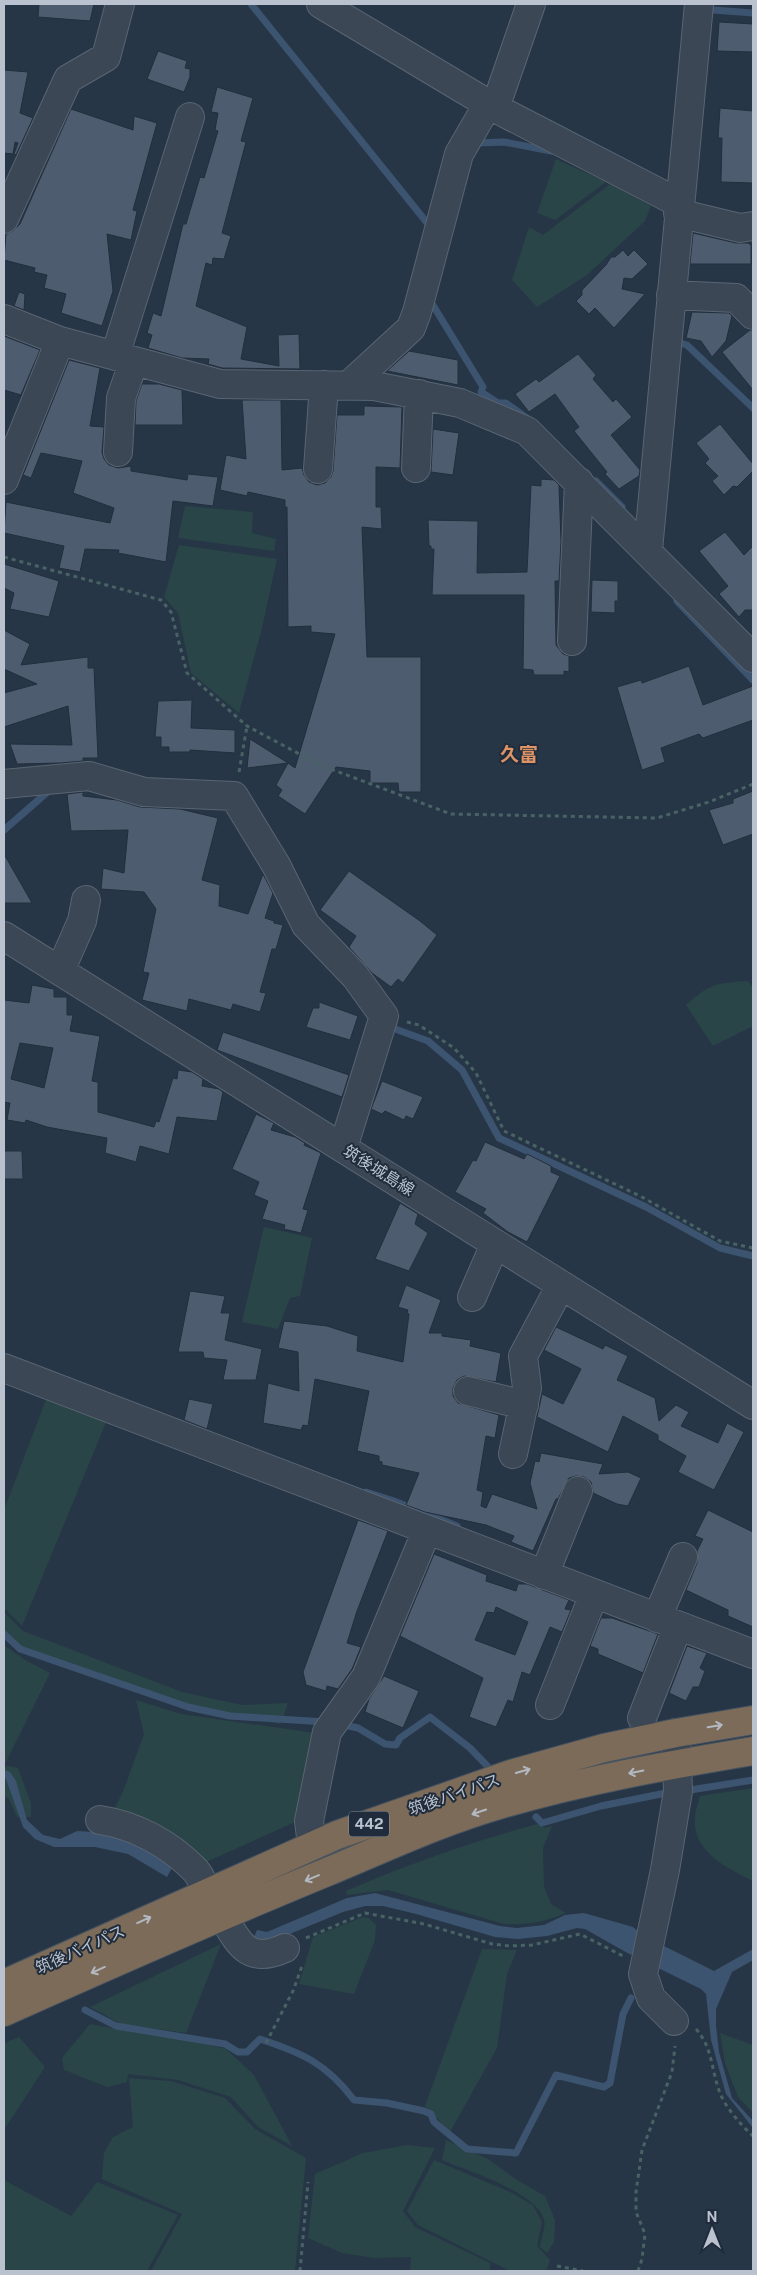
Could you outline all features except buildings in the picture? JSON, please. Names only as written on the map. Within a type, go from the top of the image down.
[{"type":"highway","name":"筑後バイパス","points":[[4,1984],[337,1834],[511,1774],[604,1748],[753,1720]]},
{"type":"highway","name":"筑後バイパス","points":[[4,2012],[222,1915],[454,1820],[502,1804],[679,1763],[753,1751]]},
{"type":"highway","points":[[337,1834],[349,1863]]},
{"type":"street","points":[[4,219],[68,79],[106,58],[120,4]]},
{"type":"street","points":[[321,4],[492,106],[679,208],[740,228],[753,226]]},
{"type":"street","points":[[318,469],[336,385],[410,328],[417,312],[458,154],[492,106],[530,4]]},
{"type":"street","points":[[648,550],[699,4]]},
{"type":"street","points":[[118,452],[124,358],[190,117]]},
{"type":"street","points":[[671,296],[736,298],[753,314]]},
{"type":"street","points":[[4,318],[60,341],[220,384],[374,386],[460,403],[527,431],[648,550],[753,658]]},
{"type":"street","points":[[4,480],[60,341]]},
{"type":"street","points":[[416,468],[418,394]]},
{"type":"street","points":[[572,641],[579,482]]},
{"type":"street","points":[[4,784],[89,776],[144,792],[234,796],[276,864],[306,925],[355,976],[384,1016],[343,1148]]},
{"type":"street","points":[[60,971],[82,921],[86,900]]},
{"type":"street","name":"筑後城島線","points":[[4,936],[753,1405]]},
{"type":"street","points":[[472,1297],[496,1244]]},
{"type":"street","points":[[513,1454],[528,1388],[523,1356],[561,1285]]},
{"type":"street","points":[[4,1368],[753,1654]]},
{"type":"street","points":[[468,1391],[524,1405]]},
{"type":"street","points":[[544,1574],[578,1491]]},
{"type":"street","points":[[312,1845],[309,1821],[327,1732],[366,1678],[428,1530]]},
{"type":"street","points":[[642,1718],[668,1622],[683,1557]]},
{"type":"street","points":[[550,1705],[594,1594]]},
{"type":"street","points":[[674,2021],[651,1998],[643,1974],[665,1870],[678,1791],[679,1763],[676,1733]]},
{"type":"street","points":[[100,1820],[119,1823],[150,1836],[194,1868],[208,1891]]},
{"type":"street","points":[[222,1915],[240,1946],[249,1951],[262,1955],[299,1950]]},
{"type":"path","points":[[4,557],[161,600],[171,612],[187,673],[247,726],[320,765],[451,814],[657,818],[709,802],[753,784]]},
{"type":"path","points":[[234,796],[247,726]]},
{"type":"path","points":[[384,1016],[419,1025],[454,1048],[476,1073],[504,1131],[642,1197],[720,1241],[753,1248]]},
{"type":"path","points":[[266,2042],[293,1991],[299,1950],[310,1936],[365,1913],[424,1924],[501,1945],[532,1945],[580,1934],[644,1966]]},
{"type":"path","points":[[299,1950],[310,1936]]},
{"type":"path","points":[[638,2271],[642,2259],[645,2234],[636,2212],[636,2192],[642,2150],[672,2072],[676,2042],[674,2021],[691,2024],[705,2039],[720,2094],[743,2126],[753,2136]]},
{"type":"path","points":[[300,2271],[308,2182]]},
{"type":"path","points":[[557,2266],[583,2271]]},
{"type":"green space","points":[[556,159],[606,182],[555,220],[537,213]]},
{"type":"green space","points":[[610,184],[651,206],[645,221],[587,275],[537,307],[512,280],[529,227],[543,235]]},
{"type":"green space","points":[[185,506],[253,512],[252,533],[276,539],[274,551],[178,538]]},
{"type":"green space","points":[[179,545],[277,559],[262,628],[239,713],[191,673],[178,613],[164,597]]},
{"type":"green space","points":[[747,981],[753,987],[753,1026],[713,1046],[686,1005],[701,993],[714,986]]},
{"type":"green space","points":[[264,1227],[312,1238],[300,1296],[290,1298],[278,1329],[242,1322]]},
{"type":"green space","points":[[47,1397],[107,1420],[22,1626],[4,1608],[4,1510]]},
{"type":"green space","points":[[4,1612],[23,1631],[182,1692],[242,1705],[288,1703],[281,1724],[186,1709],[23,1653],[4,1632]]},
{"type":"green space","points":[[4,1645],[25,1660],[50,1673],[4,1763]]},
{"type":"green space","points":[[136,1700],[181,1714],[322,1734],[302,1819],[204,1863],[113,1812],[124,1789],[144,1734]]},
{"type":"green space","points":[[4,1767],[18,1768],[31,1803],[31,1817],[17,1817],[9,1799],[4,1796]]},
{"type":"green space","points":[[753,1788],[753,1881],[723,1865],[706,1850],[699,1841],[695,1819],[700,1796]]},
{"type":"green space","points":[[541,1823],[544,1828],[552,1826],[543,1848],[544,1887],[551,1904],[566,1913],[558,1916],[543,1921],[504,1924],[388,1890],[347,1895],[346,1891],[418,1862],[491,1837]]},
{"type":"green space","points":[[363,1917],[369,1918],[376,1925],[375,1940],[354,1994],[299,1984],[313,1937]]},
{"type":"green space","points":[[221,1944],[186,2033],[121,2024],[90,2007]]},
{"type":"green space","points":[[482,1949],[517,1950],[507,1974],[497,2048],[450,2132],[425,2106]]},
{"type":"green space","points":[[90,2024],[148,2035],[188,2040],[226,2049],[254,2075],[292,2146],[258,2127],[231,2097],[178,2080],[128,2074],[127,2082],[107,2087],[64,2070],[62,2058]]},
{"type":"green space","points":[[720,2033],[753,2045],[753,2113],[738,2097],[725,2063]]},
{"type":"green space","points":[[19,2037],[45,2067],[4,2130],[4,2043]]},
{"type":"green space","points":[[129,2078],[171,2081],[225,2098],[255,2129],[306,2158],[295,2271],[151,2271],[182,2214],[102,2179],[104,2153],[113,2137],[133,2127]]},
{"type":"green space","points":[[446,2140],[488,2159],[517,2180],[545,2196],[555,2220],[554,2242],[547,2253],[540,2247],[544,2220],[539,2210],[529,2200],[516,2192],[484,2176],[442,2160]]},
{"type":"green space","points":[[407,2145],[435,2148],[403,2211],[415,2227],[490,2263],[490,2271],[410,2271],[411,2257],[374,2258],[342,2253],[308,2238],[315,2174],[363,2153]]},
{"type":"green space","points":[[434,2160],[510,2192],[533,2205],[542,2222],[537,2246],[550,2260],[546,2271],[510,2271],[418,2225],[407,2211]]},
{"type":"green space","points":[[4,2180],[71,2216],[97,2182],[178,2215],[147,2271],[4,2271]]},
{"type":"water","points":[[4,1770],[10,1772],[16,1781],[27,1820],[43,1835],[60,1839],[77,1831],[111,1833],[140,1843],[173,1866],[167,1877],[128,1854],[95,1847],[54,1847],[35,1839],[23,1827],[6,1779],[4,1779]]},
{"type":"water","points":[[375,1893],[500,1926],[517,1928],[544,1925],[565,1915],[584,1913],[633,1927],[661,1951],[664,1946],[714,1971],[753,1949],[753,1960],[732,1972],[716,2009],[716,2026],[719,2052],[732,2098],[753,2121],[753,2128],[726,2094],[711,2040],[706,1994],[701,1989],[654,1966],[635,1948],[631,1955],[585,1929],[577,1928],[547,1936],[518,1939],[495,1937],[383,1906],[365,1906],[343,1912],[268,1943],[253,1939],[257,1930],[267,1932],[347,1898]]},
{"type":"waterway","points":[[251,4],[432,229]]},
{"type":"waterway","points":[[713,10],[753,13]]},
{"type":"waterway","points":[[474,146],[476,143],[504,142],[551,151]]},
{"type":"waterway","points":[[431,297],[431,302],[483,387],[481,392],[498,403],[506,403],[527,418]]},
{"type":"waterway","points":[[680,343],[687,345],[753,408]]},
{"type":"waterway","points":[[596,481],[622,507]]},
{"type":"waterway","points":[[677,601],[753,680]]},
{"type":"waterway","points":[[4,830],[51,789]]},
{"type":"waterway","points":[[387,1026],[428,1041],[462,1070],[499,1138],[646,1207],[720,1248],[753,1256]]},
{"type":"waterway","points":[[366,1492],[457,1526]]},
{"type":"waterway","points":[[4,1634],[20,1649],[188,1707],[230,1716],[326,1722]]},
{"type":"waterway","points":[[339,1724],[358,1728],[385,1744],[396,1745],[400,1738],[430,1717],[470,1748],[494,1773]]},
{"type":"waterway","points":[[684,1791],[753,1780]]},
{"type":"waterway","points":[[536,1817],[542,1823],[601,1806],[671,1792]]},
{"type":"waterway","points":[[85,2010],[116,2026],[225,2044],[238,2052],[247,2052],[260,2039],[288,2049],[323,2068],[344,2087],[354,2100],[387,2103],[431,2114],[434,2122],[467,2149],[516,2153],[556,2075],[604,2087],[610,2083],[623,2014],[631,1998]]},
{"type":"district","name":"久富","points":[[519,754]]}]
